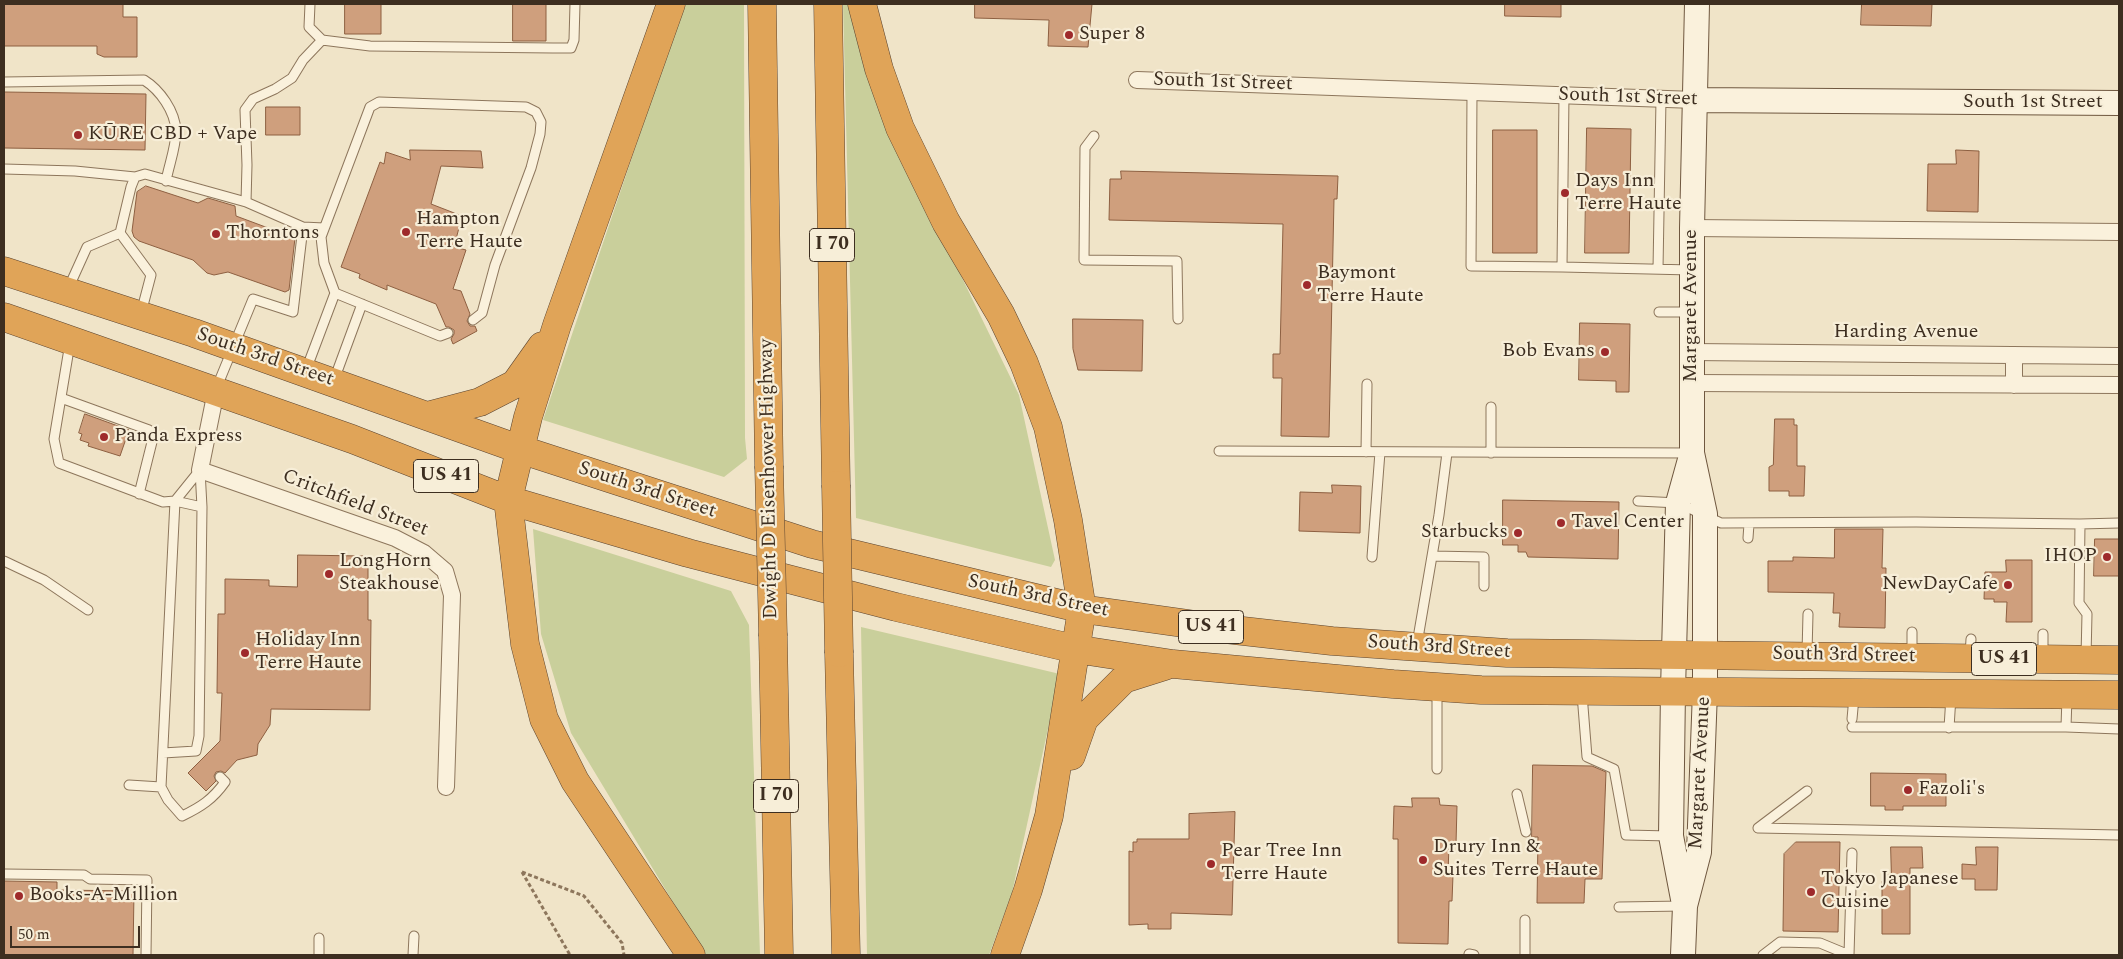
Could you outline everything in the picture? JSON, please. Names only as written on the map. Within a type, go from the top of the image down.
[{"type":"highway","points":[[671,4],[558,325],[519,450],[508,500],[525,644],[544,719],[575,781],[691,955]]},
{"type":"highway","name":"Dwight D Eisenhower Highway","points":[[762,4],[779,955]]},
{"type":"highway","name":"I 70","points":[[828,4],[846,955]]},
{"type":"highway","points":[[862,4],[879,69],[900,128],[946,222],[1001,315],[1024,363],[1048,427],[1068,520],[1082,609],[1049,816]]},
{"type":"highway","name":"South 3rd Street","points":[[4,271],[333,382],[519,450],[812,544],[1082,609],[1225,629],[1416,647],[1507,653],[1806,656],[1912,645],[1970,648],[2043,646],[2086,660],[2119,660]]},
{"type":"highway","name":"South 3rd Street","points":[[4,317],[352,439],[508,500],[698,555],[896,607],[1075,649],[1173,664],[1481,690],[1706,690],[1853,713],[1951,694],[2119,694]]},
{"type":"highway","points":[[427,416],[480,402],[515,384],[558,325]]},
{"type":"highway","points":[[1005,955],[1028,890],[1049,816],[1084,719],[1124,679],[1173,664]]},
{"type":"street","name":"Margaret Avenue","points":[[1685,906],[1700,852],[1706,690],[1705,514],[1692,453],[1691,312],[1697,4]]},
{"type":"street","name":"South 1st Street","points":[[1137,80],[1695,100],[2119,103]]},
{"type":"street","points":[[1692,228],[2119,232]]},
{"type":"street","name":"Harding Avenue","points":[[1692,352],[2119,356]]},
{"type":"street","points":[[2014,355],[2014,385]]},
{"type":"street","points":[[1693,383],[2119,386]]},
{"type":"street","points":[[200,470],[216,391]]},
{"type":"street","name":"Margaret Avenue","points":[[1685,906],[1671,836],[1673,690],[1678,503],[1692,453]]},
{"type":"street","name":"Critchfield Street","points":[[200,470],[395,538],[424,552],[445,570],[452,595],[446,787]]},
{"type":"street","points":[[1683,955],[1685,906]]},
{"type":"lane","points":[[310,4],[309,27],[322,40],[370,46],[571,48],[574,40],[575,4]]},
{"type":"lane","points":[[246,202],[245,110],[253,99],[275,90],[292,78],[303,60],[322,40]]},
{"type":"lane","points":[[4,82],[144,80],[155,86],[165,101],[176,130],[166,181]]},
{"type":"lane","points":[[1472,92],[1471,266],[1692,270]]},
{"type":"lane","points":[[1562,267],[1564,95]]},
{"type":"lane","points":[[1658,269],[1661,99]]},
{"type":"lane","points":[[305,373],[335,293],[321,251],[321,238],[370,106],[379,102],[526,108],[536,112],[540,122],[540,134],[531,168],[495,265],[482,313],[473,320]]},
{"type":"lane","points":[[1094,136],[1084,148],[1084,260],[1177,261],[1178,319]]},
{"type":"lane","points":[[4,169],[75,171],[135,177],[145,174],[246,202],[303,227],[324,228]]},
{"type":"lane","points":[[135,177],[120,233],[151,275],[141,316]]},
{"type":"lane","points":[[216,391],[232,347],[253,299],[292,312],[303,227]]},
{"type":"lane","points":[[66,291],[86,247],[120,233]]},
{"type":"lane","points":[[335,293],[440,336],[448,334]]},
{"type":"lane","points":[[333,382],[362,304]]},
{"type":"lane","points":[[1659,312],[1691,312]]},
{"type":"lane","points":[[70,340],[54,439],[59,463],[163,502],[175,501],[202,507]]},
{"type":"lane","points":[[1366,452],[1367,384]]},
{"type":"lane","points":[[61,398],[149,430],[152,442],[139,494]]},
{"type":"lane","points":[[1491,407],[1491,453]]},
{"type":"lane","points":[[1220,451],[1692,453]]},
{"type":"lane","points":[[1372,557],[1380,452]]},
{"type":"lane","points":[[1416,647],[1447,453]]},
{"type":"lane","points":[[200,470],[175,501],[161,787],[168,800],[182,816],[203,806],[216,794],[226,782],[220,777]]},
{"type":"lane","points":[[163,753],[199,755],[202,507],[200,470]]},
{"type":"lane","points":[[1638,501],[1678,503],[1705,514],[1720,523],[1916,522],[2080,524],[2119,522]]},
{"type":"lane","points":[[1748,524],[1748,538]]},
{"type":"lane","points":[[2080,524],[2079,603],[2086,614],[2086,660]]},
{"type":"lane","points":[[1432,556],[1484,557],[1484,586]]},
{"type":"lane","points":[[4,561],[44,580],[88,610]]},
{"type":"lane","points":[[1806,656],[1808,614]]},
{"type":"lane","points":[[1437,687],[1437,769]]},
{"type":"lane","points":[[1582,691],[1587,757],[1614,769],[1626,835],[1671,836]]},
{"type":"lane","points":[[1950,728],[1951,694]]},
{"type":"lane","points":[[2066,727],[2067,694]]},
{"type":"lane","points":[[1853,713],[1950,728],[2066,727],[2119,729]]},
{"type":"lane","points":[[129,785],[161,787]]},
{"type":"lane","points":[[1807,790],[1758,828],[2119,835]]},
{"type":"lane","points":[[1517,794],[1526,832]]},
{"type":"lane","points":[[1763,955],[1780,942],[1820,943],[1850,955],[1852,853]]},
{"type":"lane","points":[[4,874],[84,875],[90,879],[147,880],[146,955]]},
{"type":"lane","points":[[1619,906],[1685,906]]},
{"type":"lane","points":[[1525,955],[1526,920]]},
{"type":"lane","points":[[414,936],[414,955]]},
{"type":"lane","points":[[319,938],[319,955]]},
{"type":"path","points":[[570,955],[522,872],[584,896],[622,943],[624,955]]},
{"type":"green space","points":[[684,4],[744,4],[745,438],[747,459],[724,477],[543,420]]},
{"type":"green space","points":[[843,4],[852,4],[946,245],[1019,395],[1055,560],[1051,567],[856,518]]},
{"type":"green space","points":[[533,529],[731,591],[749,625],[760,955],[705,955],[571,733],[541,634]]},
{"type":"green space","points":[[861,627],[1060,674],[1012,893],[989,955],[867,955]]},
{"type":"building","points":[[4,4],[123,4],[123,17],[137,17],[137,57],[104,57],[97,54],[97,46],[4,46]]},
{"type":"building","points":[[345,4],[381,4],[381,34],[345,34]]},
{"type":"building","points":[[513,4],[546,4],[546,41],[513,41]]},
{"type":"building","name":"Super 8","points":[[975,4],[1092,4],[1088,47],[1048,46],[1049,20],[975,18]]},
{"type":"building","points":[[1505,4],[1561,4],[1561,17],[1505,16]]},
{"type":"building","points":[[1862,4],[1932,4],[1931,26],[1861,25]]},
{"type":"building","points":[[4,92],[146,94],[145,150],[4,148]]},
{"type":"building","points":[[266,107],[300,107],[300,135],[266,135]]},
{"type":"building","points":[[1587,128],[1631,129],[1629,253],[1585,253]]},
{"type":"building","points":[[1493,130],[1537,130],[1537,253],[1493,253]]},
{"type":"building","name":"Hampton Terre Haute","points":[[410,150],[481,151],[483,168],[441,166],[431,204],[462,216],[454,247],[466,250],[453,289],[461,291],[470,314],[467,321],[470,326],[475,326],[477,331],[453,344],[451,339],[454,330],[446,327],[436,304],[387,285],[387,290],[359,278],[360,274],[341,267],[380,162],[384,164],[386,152],[410,160]]},
{"type":"building","points":[[1956,150],[1979,151],[1978,212],[1927,211],[1928,164],[1956,164]]},
{"type":"building","name":"Baymont Terre Haute","points":[[1121,171],[1338,176],[1337,199],[1334,199],[1329,437],[1281,436],[1282,378],[1273,378],[1273,354],[1280,354],[1283,224],[1109,220],[1110,179],[1121,179]]},
{"type":"building","points":[[146,186],[198,203],[208,198],[235,206],[236,216],[295,238],[289,290],[285,292],[228,272],[214,275],[207,273],[193,260],[139,241],[134,237],[132,231],[137,192]]},
{"type":"building","points":[[1073,319],[1143,320],[1142,371],[1078,370],[1073,349]]},
{"type":"building","name":"Bob Evans","points":[[1580,323],[1630,324],[1629,392],[1616,392],[1616,381],[1579,380]]},
{"type":"building","name":"Panda Express","points":[[85,414],[129,430],[120,456],[88,446],[89,443],[80,440],[82,434],[79,433]]},
{"type":"building","points":[[1775,419],[1794,419],[1794,425],[1797,425],[1797,466],[1805,466],[1804,496],[1789,496],[1789,491],[1769,491],[1769,467],[1773,465]]},
{"type":"building","points":[[1332,485],[1361,486],[1360,533],[1299,531],[1300,492],[1332,493]]},
{"type":"building","name":"Tavel Center","points":[[1503,500],[1619,502],[1618,559],[1528,557],[1526,552],[1518,552],[1518,545],[1503,545]]},
{"type":"building","points":[[1835,529],[1883,529],[1882,568],[1886,568],[1885,628],[1839,627],[1840,613],[1833,613],[1834,593],[1768,592],[1768,561],[1793,561],[1793,557],[1834,558]]},
{"type":"building","name":"IHOP","points":[[2095,539],[2119,539],[2119,576],[2094,576]]},
{"type":"building","points":[[298,555],[363,556],[363,567],[368,567],[368,620],[371,620],[370,710],[271,709],[270,725],[258,744],[257,755],[237,760],[225,773],[221,771],[216,772],[214,776],[216,781],[206,791],[188,773],[220,741],[222,693],[217,693],[218,614],[225,614],[225,579],[269,580],[269,586],[297,587]]},
{"type":"building","name":"NewDayCafe","points":[[2006,560],[2032,560],[2032,622],[2006,622],[2007,602],[1994,602],[1994,599],[1984,599],[1985,572],[2006,572]]},
{"type":"building","points":[[1533,765],[1592,766],[1606,772],[1602,879],[1585,879],[1584,903],[1537,903],[1538,837],[1532,837]]},
{"type":"building","name":"Fazoli's","points":[[1871,773],[1946,774],[1946,806],[1903,806],[1903,810],[1885,810],[1885,806],[1871,806]]},
{"type":"building","name":"Drury Inn & Suites Terre Haute","points":[[1412,798],[1439,798],[1440,805],[1457,806],[1456,844],[1449,844],[1448,875],[1453,875],[1452,901],[1449,901],[1448,944],[1398,943],[1398,839],[1393,839],[1394,806],[1412,807]]},
{"type":"building","points":[[1235,812],[1232,915],[1171,913],[1171,929],[1148,929],[1148,924],[1129,925],[1129,851],[1133,852],[1133,842],[1137,842],[1137,839],[1189,839],[1189,814]]},
{"type":"building","name":"Tokyo Japanese Cuisine","points":[[1796,842],[1840,842],[1838,932],[1783,931],[1784,854]]},
{"type":"building","points":[[1891,847],[1922,847],[1923,868],[1910,868],[1910,934],[1882,934],[1882,881],[1885,881],[1885,875],[1891,875]]},
{"type":"building","points":[[1976,847],[1998,847],[1997,890],[1975,890],[1975,879],[1962,879],[1962,864],[1976,865]]},
{"type":"building","points":[[4,881],[57,882],[57,890],[134,891],[133,955],[4,955]]},
{"type":"place","name":"Super 8","points":[[1069,35]]},
{"type":"place","name":"KŪRE CBD + Vape","points":[[78,135]]},
{"type":"place","name":"Days Inn Terre Haute","points":[[1565,193]]},
{"type":"place","name":"Hampton Terre Haute","points":[[406,232]]},
{"type":"place","name":"Thorntons","points":[[216,234]]},
{"type":"place","name":"Baymont Terre Haute","points":[[1307,285]]},
{"type":"place","name":"Bob Evans","points":[[1605,352]]},
{"type":"place","name":"Panda Express","points":[[104,437]]},
{"type":"place","name":"Tavel Center","points":[[1561,523]]},
{"type":"place","name":"Starbucks","points":[[1518,533]]},
{"type":"place","name":"IHOP","points":[[2107,557]]},
{"type":"place","name":"LongHorn Steakhouse","points":[[329,574]]},
{"type":"place","name":"NewDayCafe","points":[[2008,585]]},
{"type":"place","name":"Holiday Inn Terre Haute","points":[[245,653]]},
{"type":"place","name":"Fazoli's","points":[[1908,790]]},
{"type":"place","name":"Drury Inn & Suites Terre Haute","points":[[1423,860]]},
{"type":"place","name":"Pear Tree Inn Terre Haute","points":[[1211,864]]},
{"type":"place","name":"Tokyo Japanese Cuisine","points":[[1811,892]]},
{"type":"place","name":"Books-A-Million","points":[[19,896]]}]
